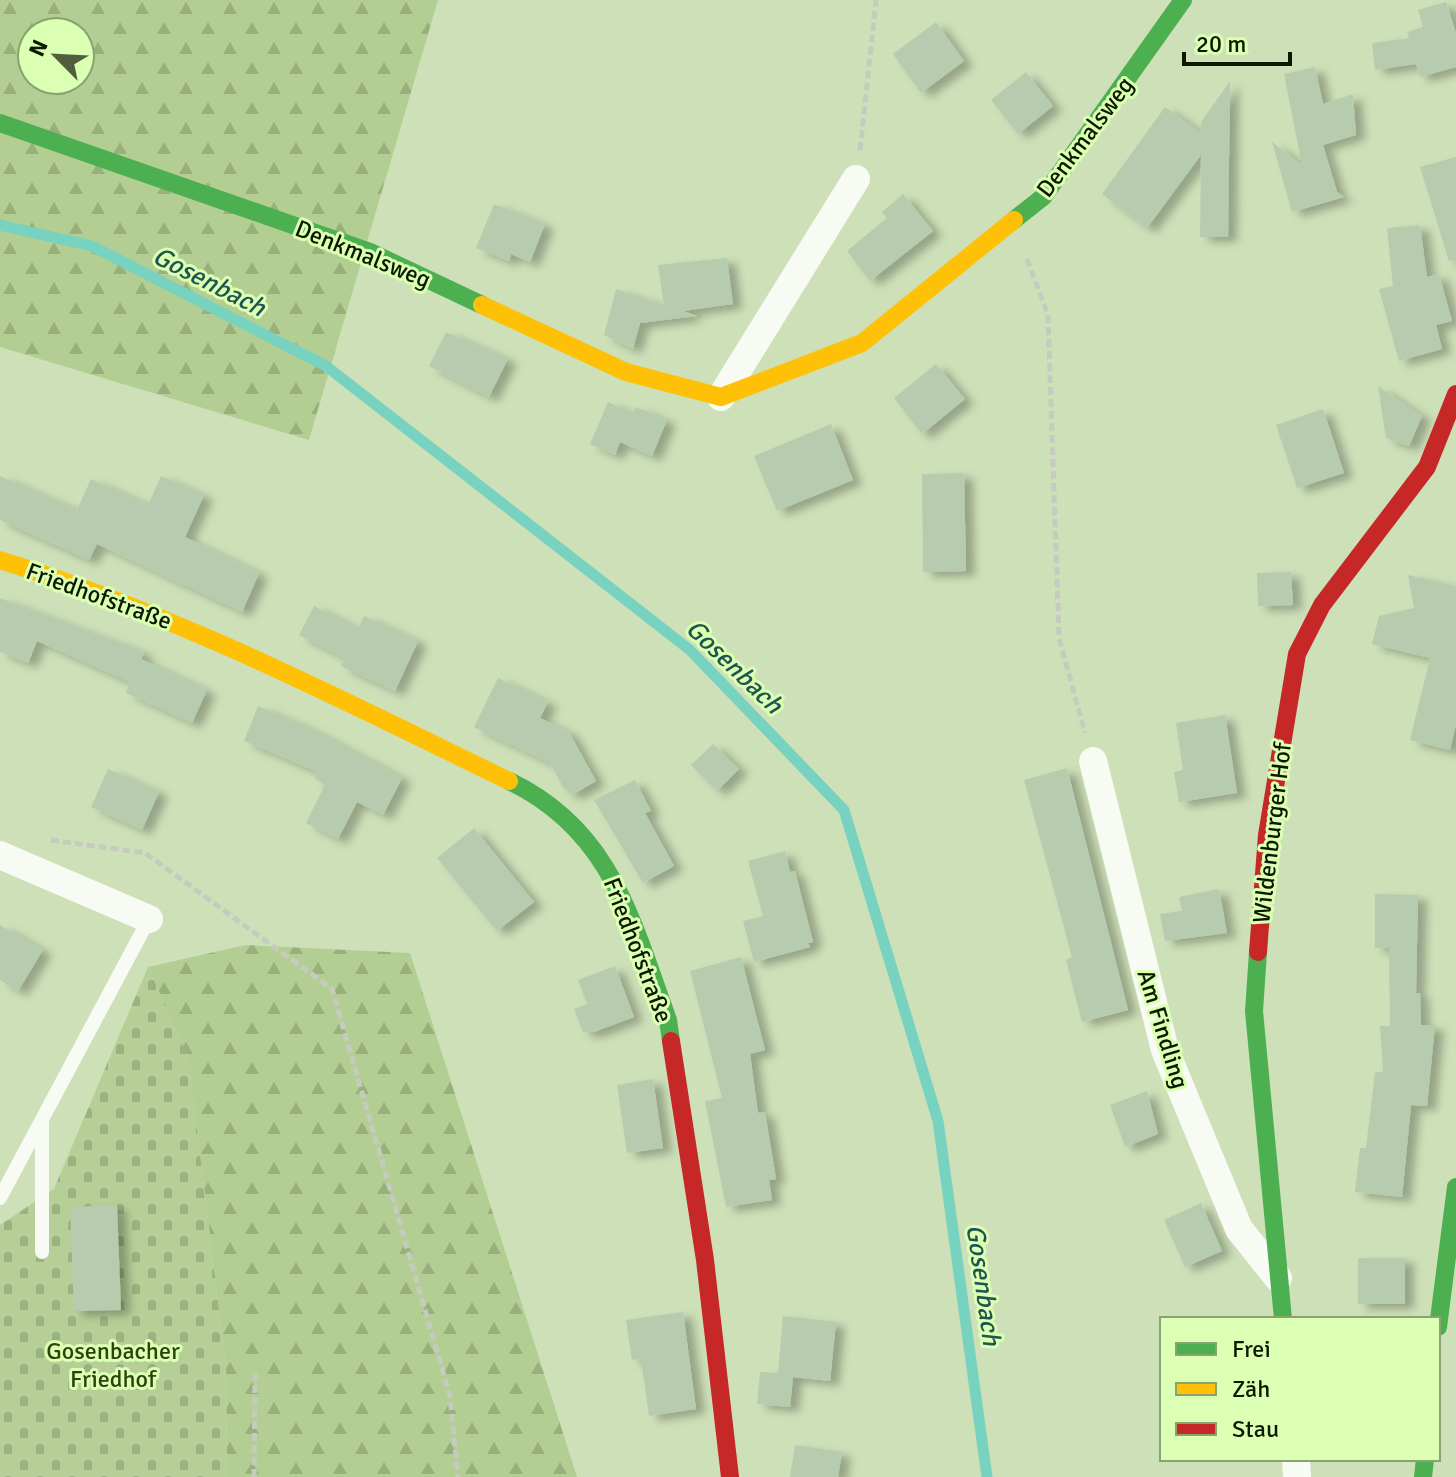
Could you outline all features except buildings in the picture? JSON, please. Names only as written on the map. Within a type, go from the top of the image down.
[{"type":"street","name":"Denkmalsweg","points":[[0,123],[370,252],[626,372],[721,397],[862,343],[1043,197],[1183,0]]},
{"type":"street","points":[[721,397],[856,179]]},
{"type":"street","name":"Wildenburger Hof","points":[[1283,1317],[1254,1011],[1267,835],[1297,654],[1322,605],[1427,467],[1456,394]]},
{"type":"street","name":"Friedhofstraße","points":[[0,560],[91,588],[244,652],[531,791],[587,839],[617,883],[668,1020],[705,1260],[730,1477]]},
{"type":"street","name":"Am Findling","points":[[1093,761],[1165,1050],[1239,1229],[1278,1278]]},
{"type":"street","points":[[0,855],[149,919]]},
{"type":"street","points":[[1439,1317],[1456,1187]]},
{"type":"lane","points":[[0,1198],[149,919]]},
{"type":"lane","points":[[42,1116],[42,1252]]},
{"type":"path","points":[[856,179],[876,0]]},
{"type":"path","points":[[1013,222],[1048,315],[1059,638],[1093,761]]},
{"type":"path","points":[[40,839],[145,853],[332,989],[450,1396],[458,1477]]},
{"type":"path","points":[[254,1477],[255,1370]]},
{"type":"green space","points":[[0,0],[438,0],[309,440],[0,347]]},
{"type":"green space","points":[[246,945],[410,953],[577,1477],[227,1477],[226,1367],[188,1057],[148,967]]},
{"type":"green space","name":"Gosenbacher Friedhof","points":[[148,967],[188,1056],[226,1367],[227,1477],[0,1477],[0,1225],[54,1189]]},
{"type":"waterway","name":"Gosenbach","points":[[0,225],[92,246],[326,366],[690,650],[844,810],[938,1121],[987,1477]]},
{"type":"traffic: fast","points":[[1014,220],[1043,197],[1183,0]]},
{"type":"traffic: fast","points":[[0,123],[370,252],[482,305]]},
{"type":"traffic: fast","points":[[509,781],[544,801],[572,825],[595,852],[614,882],[668,1020],[671,1041]]},
{"type":"traffic: fast","points":[[1258,952],[1254,1011],[1283,1317]]},
{"type":"traffic: fast","points":[[1439,1317],[1456,1187]]},
{"type":"traffic: fast","points":[[1423,1477],[1425,1461]]},
{"type":"traffic: slow","points":[[482,305],[626,372],[721,397],[862,343],[1014,220]]},
{"type":"traffic: slow","points":[[0,560],[131,606],[195,633],[509,781]]},
{"type":"traffic: jam","points":[[1258,952],[1267,835],[1297,654],[1322,605],[1427,467],[1456,394]]},
{"type":"traffic: jam","points":[[671,1041],[705,1260],[730,1477]]}]
